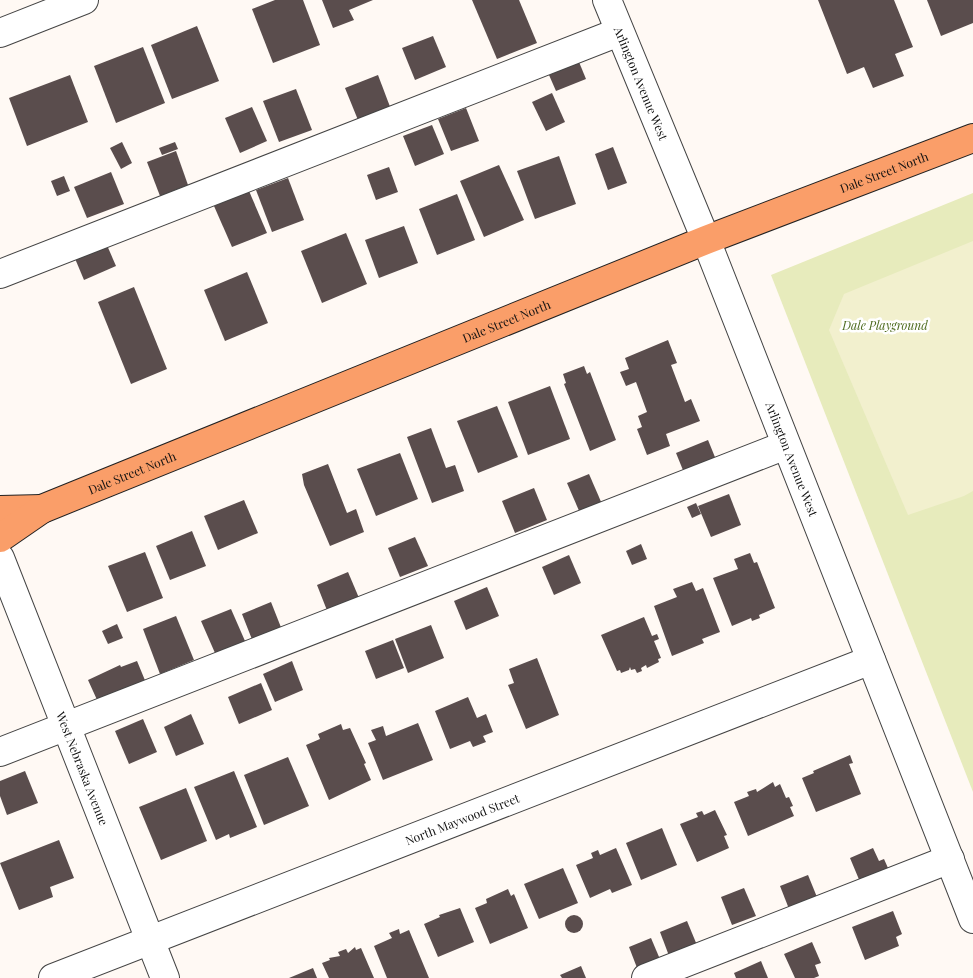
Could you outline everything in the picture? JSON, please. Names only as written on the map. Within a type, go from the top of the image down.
[{"type":"main road","name":"Dale Street North","points":[[0,538],[42,509],[706,240],[973,138]]},
{"type":"main road","name":"Dale Street North","points":[[0,510],[42,509]]},
{"type":"street","points":[[0,33],[84,0]]},
{"type":"street","name":"Arlington Avenue West","points":[[607,0],[706,240],[973,919]]},
{"type":"street","points":[[0,274],[619,32]]},
{"type":"street","points":[[0,752],[786,445]]},
{"type":"street","name":"West Nebraska Avenue","points":[[0,558],[165,978]]},
{"type":"street","name":"North Maywood Street","points":[[53,978],[871,660]]},
{"type":"street","points":[[646,978],[950,859]]},
{"type":"green space","name":"Dale Playground","points":[[973,193],[973,792],[771,275]]},
{"type":"green space","points":[[973,241],[973,491],[964,496],[908,515],[829,330],[844,294]]},
{"type":"building","points":[[275,0],[303,0],[320,45],[273,63],[252,9]]},
{"type":"building","points":[[322,0],[373,0],[349,10],[354,20],[333,28]]},
{"type":"building","points":[[472,0],[519,0],[537,43],[497,59]]},
{"type":"building","points":[[818,0],[894,0],[913,47],[895,54],[904,76],[873,88],[864,67],[847,74]]},
{"type":"building","points":[[927,0],[973,0],[973,23],[941,36]]},
{"type":"building","points":[[197,26],[219,81],[172,99],[151,45]]},
{"type":"building","points":[[433,36],[446,67],[415,80],[402,48]]},
{"type":"building","points":[[143,47],[165,103],[116,123],[94,66]]},
{"type":"building","points":[[579,62],[586,79],[556,91],[549,75]]},
{"type":"building","points":[[70,75],[88,122],[27,146],[9,98]]},
{"type":"building","points":[[378,75],[392,112],[360,125],[345,88]]},
{"type":"building","points":[[296,89],[312,130],[279,142],[263,101]]},
{"type":"building","points":[[552,93],[565,122],[546,131],[532,102]]},
{"type":"building","points":[[252,107],[267,141],[240,153],[225,118]]},
{"type":"building","points":[[466,108],[479,141],[451,151],[438,119]]},
{"type":"building","points":[[432,125],[444,154],[415,166],[403,136]]},
{"type":"building","points":[[122,142],[132,163],[121,169],[110,148]]},
{"type":"building","points":[[175,142],[178,149],[162,155],[159,148]]},
{"type":"building","points":[[613,147],[627,183],[608,190],[595,154]]},
{"type":"building","points":[[176,151],[188,185],[160,196],[147,162]]},
{"type":"building","points":[[559,156],[576,204],[535,219],[517,171]]},
{"type":"building","points":[[499,165],[524,220],[484,237],[460,181]]},
{"type":"building","points":[[389,167],[398,192],[376,200],[367,175]]},
{"type":"building","points":[[111,172],[124,204],[87,218],[74,187]]},
{"type":"building","points":[[64,176],[70,191],[57,196],[51,181]]},
{"type":"building","points":[[288,178],[304,220],[272,232],[256,190]]},
{"type":"building","points":[[249,191],[267,233],[232,247],[214,206]]},
{"type":"building","points":[[457,194],[475,240],[437,255],[419,209]]},
{"type":"building","points":[[404,226],[418,263],[379,278],[365,240]]},
{"type":"building","points":[[346,233],[367,284],[322,303],[301,251]]},
{"type":"building","points":[[103,236],[116,266],[84,280],[71,249]]},
{"type":"building","points":[[247,272],[268,323],[225,341],[204,290]]},
{"type":"building","points":[[134,287],[167,369],[131,384],[98,302]]},
{"type":"building","points":[[668,340],[677,363],[671,365],[685,402],[691,399],[700,421],[666,434],[670,446],[647,455],[637,429],[642,427],[638,416],[647,412],[636,382],[626,386],[620,372],[629,369],[625,358]]},
{"type":"building","points":[[584,366],[587,374],[590,372],[616,440],[590,451],[564,384],[566,383],[563,374]]},
{"type":"building","points":[[550,386],[570,439],[528,455],[508,402]]},
{"type":"building","points":[[497,406],[518,457],[478,473],[457,421]]},
{"type":"building","points":[[431,428],[446,468],[455,465],[464,491],[432,503],[407,437]]},
{"type":"building","points":[[708,440],[719,467],[687,480],[676,453]]},
{"type":"building","points":[[400,453],[418,499],[376,516],[357,469]]},
{"type":"building","points":[[328,464],[347,513],[356,509],[364,532],[330,546],[304,485],[302,474]]},
{"type":"building","points":[[589,474],[602,504],[580,513],[567,483]]},
{"type":"building","points":[[534,488],[547,520],[515,533],[502,501]]},
{"type":"building","points":[[729,494],[741,525],[711,537],[698,506]]},
{"type":"building","points":[[244,500],[258,533],[218,550],[204,516]]},
{"type":"building","points":[[696,503],[701,514],[692,518],[687,507]]},
{"type":"building","points":[[192,531],[206,566],[170,580],[156,546]]},
{"type":"building","points":[[415,537],[428,566],[400,577],[388,548]]},
{"type":"building","points":[[641,544],[647,559],[632,565],[626,551]]},
{"type":"building","points":[[145,552],[163,598],[127,612],[108,566]]},
{"type":"building","points":[[750,553],[754,563],[757,562],[775,608],[759,615],[760,618],[752,621],[751,618],[732,626],[713,578],[738,569],[734,559]]},
{"type":"building","points":[[569,555],[581,583],[554,595],[542,567]]},
{"type":"building","points":[[348,572],[362,605],[330,618],[317,585]]},
{"type":"building","points":[[692,582],[696,591],[703,588],[720,632],[702,639],[704,643],[672,656],[654,606],[677,597],[673,589]]},
{"type":"building","points":[[487,587],[499,616],[466,630],[454,601]]},
{"type":"building","points":[[271,602],[284,635],[255,647],[242,614]]},
{"type":"building","points":[[231,609],[245,641],[215,653],[201,621]]},
{"type":"building","points":[[176,616],[194,660],[160,674],[143,629]]},
{"type":"building","points":[[644,617],[652,636],[657,634],[659,639],[654,641],[661,658],[658,659],[659,662],[647,668],[646,665],[641,668],[642,671],[637,673],[635,669],[631,670],[630,667],[629,670],[621,673],[620,670],[617,671],[601,635]]},
{"type":"building","points":[[117,624],[123,638],[108,644],[102,631]]},
{"type":"building","points":[[431,625],[444,658],[408,673],[395,639]]},
{"type":"building","points":[[393,640],[404,668],[376,679],[365,651]]},
{"type":"building","points":[[537,658],[559,715],[526,729],[508,685],[514,683],[509,669]]},
{"type":"building","points":[[137,661],[149,690],[98,702],[88,680],[120,665],[121,667]]},
{"type":"building","points":[[292,661],[303,690],[275,702],[263,674]]},
{"type":"building","points":[[261,683],[272,710],[239,724],[228,697]]},
{"type":"building","points":[[468,697],[477,718],[486,714],[493,732],[483,736],[486,742],[473,747],[470,741],[450,749],[435,711]]},
{"type":"building","points":[[191,714],[204,744],[176,756],[164,727]]},
{"type":"building","points":[[143,719],[157,752],[129,764],[115,731]]},
{"type":"building","points":[[418,723],[433,760],[383,780],[368,743],[376,740],[371,730],[383,726],[386,736]]},
{"type":"building","points":[[341,724],[343,730],[350,728],[366,763],[364,764],[371,780],[329,800],[306,745],[320,739],[318,734]]},
{"type":"building","points":[[850,755],[853,763],[849,764],[861,794],[816,812],[802,778],[814,773],[813,771]]},
{"type":"building","points":[[288,757],[309,806],[264,825],[244,775]]},
{"type":"building","points":[[25,771],[38,803],[7,815],[0,796],[0,781]]},
{"type":"building","points":[[234,771],[257,827],[230,838],[229,834],[216,840],[194,787]]},
{"type":"building","points":[[773,782],[775,787],[780,784],[786,798],[789,797],[793,806],[790,807],[794,816],[748,836],[734,802],[749,796],[747,792],[756,789],[757,792]]},
{"type":"building","points":[[186,788],[207,841],[161,860],[139,807]]},
{"type":"building","points":[[715,810],[727,835],[724,836],[729,848],[697,862],[680,824],[698,817],[696,813],[702,811],[704,815]]},
{"type":"building","points":[[662,828],[677,865],[641,880],[626,843]]},
{"type":"building","points":[[59,840],[74,878],[50,887],[53,897],[19,910],[0,863]]},
{"type":"building","points":[[616,848],[632,885],[612,893],[610,889],[590,898],[576,865],[593,858],[591,853],[598,850],[600,855]]},
{"type":"building","points":[[873,848],[879,861],[884,859],[892,877],[863,889],[850,858]]},
{"type":"building","points":[[563,868],[578,903],[539,919],[524,884]]},
{"type":"building","points":[[808,875],[819,902],[791,914],[780,886]]},
{"type":"building","points":[[744,888],[756,916],[732,925],[721,897]]},
{"type":"building","points":[[508,889],[511,896],[514,894],[528,928],[490,944],[475,908],[487,903],[486,899]]},
{"type":"building","points":[[460,908],[474,942],[438,957],[424,924],[440,917],[439,915]]},
{"type":"building","points":[[893,911],[902,934],[896,937],[899,946],[865,960],[852,927]]},
{"type":"building","points":[[570,915],[578,915],[583,920],[581,931],[570,933],[565,928],[565,920]]},
{"type":"building","points":[[687,921],[699,950],[671,961],[660,932]]},
{"type":"building","points":[[399,929],[400,934],[409,930],[429,978],[387,978],[374,946],[392,938],[389,933]]},
{"type":"building","points":[[651,938],[662,964],[639,973],[629,947]]},
{"type":"building","points":[[812,942],[821,963],[815,965],[819,976],[814,978],[795,978],[784,954]]},
{"type":"building","points":[[355,947],[356,950],[361,948],[374,978],[329,978],[322,963],[330,960],[329,958],[340,956],[338,952],[346,949],[348,953]]},
{"type":"building","points":[[761,961],[768,978],[736,978],[734,973]]},
{"type":"building","points":[[581,966],[586,978],[562,978],[560,975]]},
{"type":"building","points":[[313,968],[317,978],[289,978]]}]
